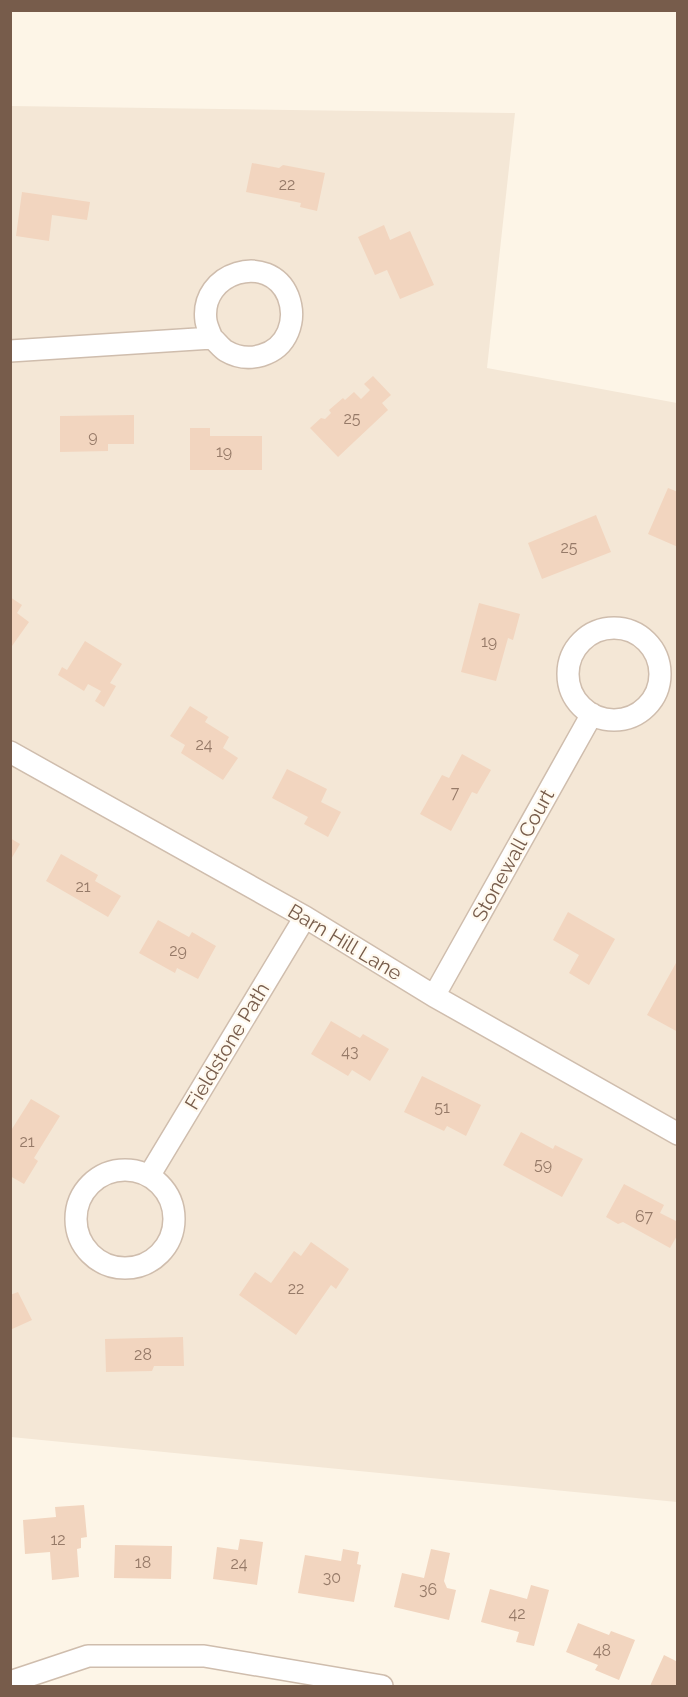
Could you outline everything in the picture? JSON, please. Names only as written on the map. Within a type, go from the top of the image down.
[{"type":"street","points":[[10,351],[212,338],[225,351],[240,357],[258,357],[273,350],[285,338],[292,322],[292,306],[285,290],[273,278],[257,271],[240,272],[224,278],[212,290],[206,306],[206,323],[212,338]]},
{"type":"street","points":[[619,628],[636,633],[650,645],[658,661],[660,679],[655,696],[643,710],[627,718],[609,720],[592,714],[578,703],[570,687],[568,669],[573,652],[585,638],[601,630],[619,628]]},
{"type":"street","name":"Stonewall Court","points":[[434,996],[592,714]]},
{"type":"street","name":"Barn Hill Lane","points":[[10,752],[305,917],[434,996],[678,1134]]},
{"type":"street","name":"Fieldstone Path","points":[[149,1176],[305,917]]},
{"type":"street","points":[[130,1170],[149,1176],[164,1188],[173,1206],[175,1224],[169,1243],[156,1258],[139,1267],[120,1268],[102,1262],[87,1250],[78,1233],[76,1214],[82,1196],[94,1180],[111,1172],[130,1170]]},
{"type":"street","points":[[10,1682],[88,1656],[204,1656],[382,1686]]},
{"type":"shaded area","points":[[11,106],[515,113],[487,368],[677,403],[677,1502],[11,1437]]},
{"type":"building","points":[[252,163],[279,168],[283,165],[325,173],[317,211],[300,207],[301,203],[246,192]]},
{"type":"building","points":[[22,192],[90,202],[87,220],[52,215],[49,241],[16,236]]},
{"type":"building","points":[[384,225],[390,240],[410,231],[434,285],[400,299],[387,270],[375,275],[358,237]]},
{"type":"building","points":[[373,376],[391,395],[382,403],[388,410],[338,457],[310,428],[321,418],[325,419],[331,413],[329,410],[343,398],[345,400],[354,392],[361,399],[370,390],[364,384]]},
{"type":"building","points":[[134,415],[134,444],[108,444],[108,451],[60,452],[60,416]]},
{"type":"building","points":[[190,428],[210,428],[210,436],[262,436],[262,470],[190,470]]},
{"type":"building","points":[[668,488],[678,492],[678,547],[648,534]]},
{"type":"building","points":[[596,515],[611,552],[542,579],[528,543]]},
{"type":"building","points":[[10,597],[22,605],[17,613],[29,622],[12,646],[10,645]]},
{"type":"building","points":[[479,603],[520,614],[513,640],[508,638],[496,681],[461,672]]},
{"type":"building","points":[[85,641],[122,664],[110,683],[116,686],[104,707],[95,701],[101,691],[88,684],[84,691],[58,675],[62,667],[67,670]]},
{"type":"building","points":[[190,706],[208,717],[205,722],[229,737],[223,748],[238,758],[223,780],[181,753],[185,745],[170,736]]},
{"type":"building","points":[[462,754],[491,770],[477,794],[472,792],[451,831],[420,814],[442,775],[449,778]]},
{"type":"building","points":[[287,769],[327,789],[321,802],[341,812],[328,837],[304,824],[308,817],[272,798]]},
{"type":"building","points":[[10,838],[20,844],[10,861]]},
{"type":"building","points":[[61,854],[98,875],[95,881],[121,896],[108,917],[46,881]]},
{"type":"building","points":[[568,912],[615,939],[589,985],[569,973],[579,955],[553,940]]},
{"type":"building","points":[[158,920],[189,937],[192,932],[216,946],[198,979],[177,968],[175,973],[139,953]]},
{"type":"building","points":[[676,963],[678,964],[678,1032],[647,1015]]},
{"type":"building","points":[[331,1021],[360,1038],[363,1034],[389,1049],[370,1081],[352,1070],[348,1076],[311,1054]]},
{"type":"building","points":[[422,1076],[481,1105],[466,1136],[447,1126],[444,1131],[404,1112]]},
{"type":"building","points":[[31,1099],[60,1116],[34,1158],[38,1161],[24,1184],[10,1176],[10,1132]]},
{"type":"building","points":[[521,1132],[553,1149],[555,1145],[583,1159],[562,1197],[503,1165]]},
{"type":"building","points":[[624,1184],[664,1205],[660,1213],[678,1222],[678,1234],[670,1248],[623,1222],[618,1224],[606,1217]]},
{"type":"building","points":[[311,1242],[349,1269],[336,1289],[331,1285],[296,1335],[239,1295],[255,1272],[271,1283],[294,1251],[301,1256]]},
{"type":"building","points":[[18,1292],[32,1320],[10,1330],[10,1295]]},
{"type":"building","points":[[183,1337],[184,1366],[154,1366],[152,1371],[106,1372],[105,1339]]},
{"type":"building","points":[[84,1505],[87,1537],[81,1538],[81,1548],[77,1549],[79,1577],[52,1580],[50,1552],[25,1554],[23,1520],[56,1517],[55,1507]]},
{"type":"building","points":[[240,1539],[263,1542],[257,1585],[213,1579],[217,1547],[238,1550]]},
{"type":"building","points":[[115,1545],[172,1546],[171,1579],[114,1578]]},
{"type":"building","points":[[343,1549],[359,1552],[357,1564],[361,1565],[354,1602],[298,1593],[305,1555],[341,1561]]},
{"type":"building","points":[[431,1549],[450,1553],[444,1581],[447,1588],[456,1590],[449,1620],[394,1607],[402,1573],[424,1578]]},
{"type":"building","points":[[531,1585],[549,1590],[534,1646],[516,1642],[519,1632],[481,1622],[490,1589],[527,1599]]},
{"type":"building","points":[[578,1623],[609,1635],[611,1631],[635,1640],[619,1680],[595,1670],[598,1665],[566,1652]]},
{"type":"building","points":[[664,1655],[678,1662],[678,1686],[650,1686]]}]
